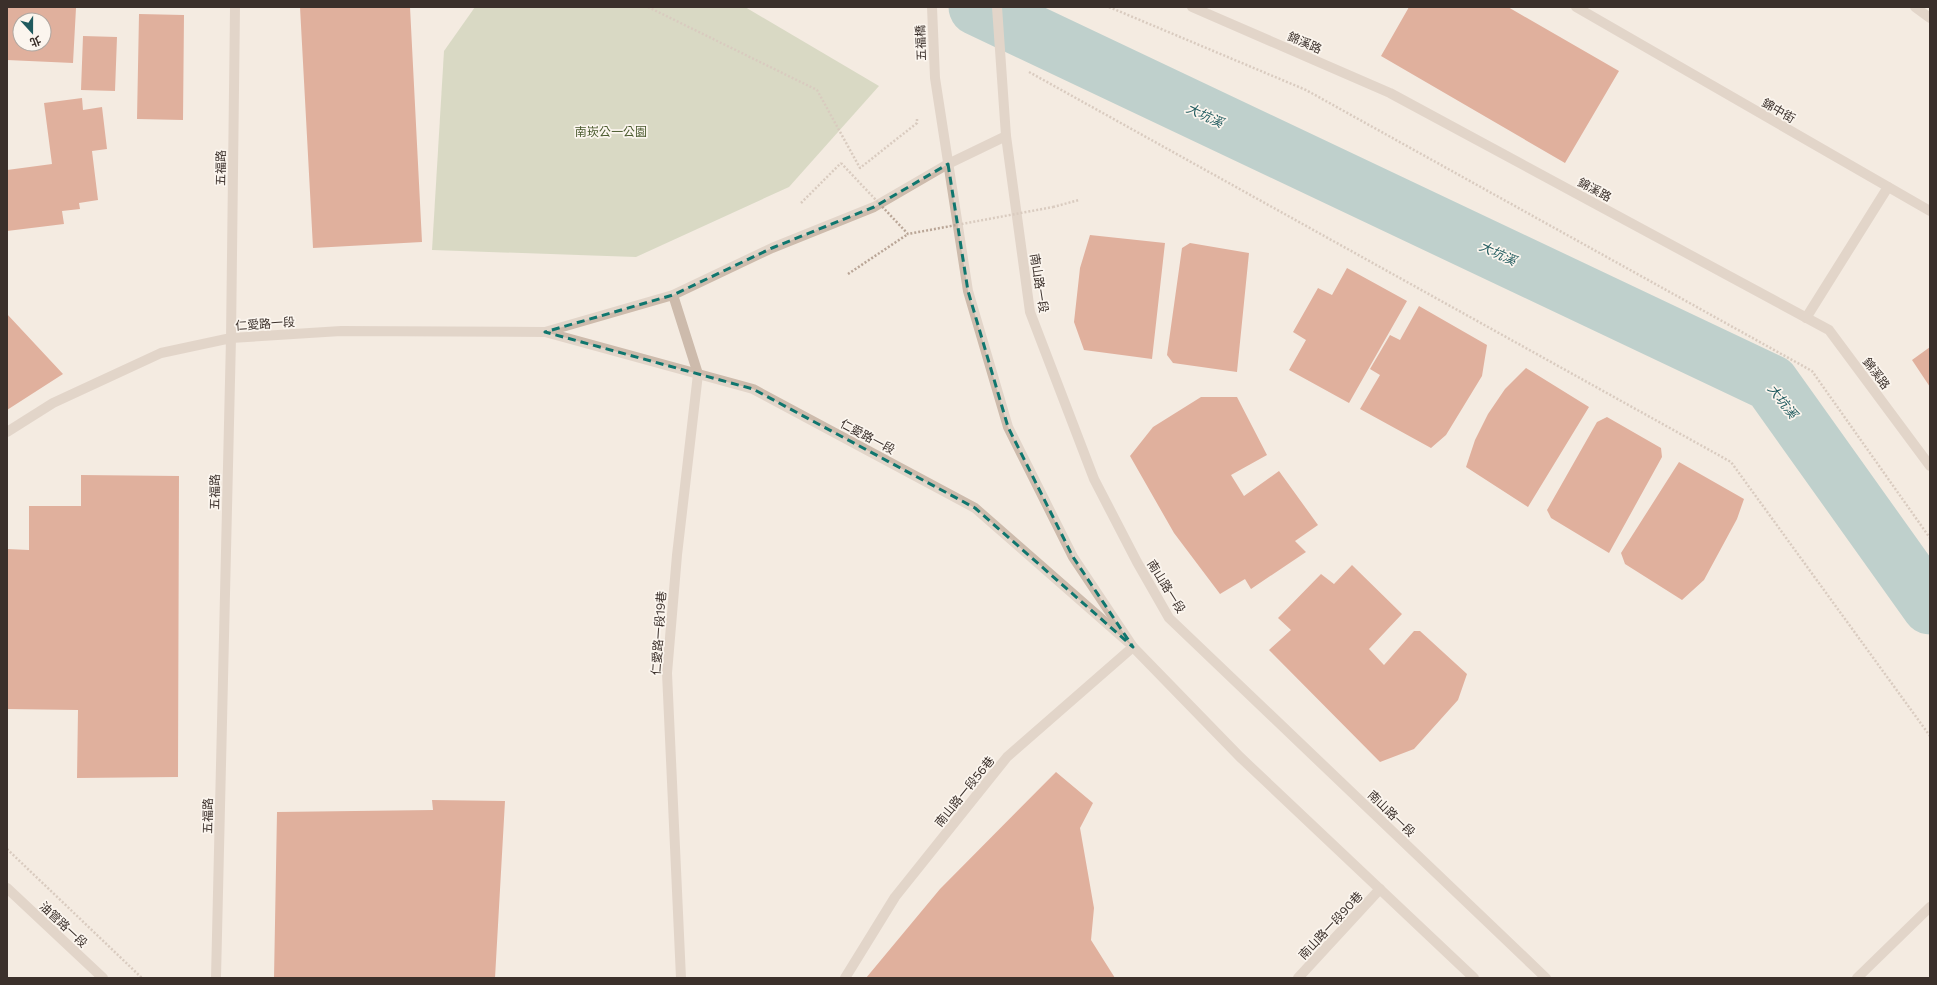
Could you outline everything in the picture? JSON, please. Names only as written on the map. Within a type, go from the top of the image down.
[{"type":"street","name":"五福路","points":[[216,978],[231,338],[235,7]]},
{"type":"street","name":"五福橋","points":[[932,7],[935,78],[948,164]]},
{"type":"street","name":"南山路一段","points":[[997,7],[1006,136],[1030,312],[1094,479],[1137,562],[1169,618],[1546,978]]},
{"type":"street","name":"錦溪路","points":[[1192,7],[1390,93],[1829,330],[1930,466]]},
{"type":"street","name":"錦中街","points":[[1576,7],[1930,211]]},
{"type":"street","points":[[1915,7],[1930,18]]},
{"type":"street","name":"仁愛路一段","points":[[545,332],[673,295],[772,248],[874,207],[948,164],[1006,136]]},
{"type":"street","points":[[948,164],[968,291],[1008,427],[1073,557],[1133,647],[1240,757],[1474,978]]},
{"type":"street","points":[[1806,318],[1888,187]]},
{"type":"street","name":"仁愛路一段19巷","points":[[673,295],[698,374],[678,547],[667,673],[681,978]]},
{"type":"street","name":"仁愛路一段","points":[[7,432],[53,403],[161,353],[231,338],[341,331],[545,332],[753,389],[975,508],[1133,647]]},
{"type":"street","name":"南山路一段56巷","points":[[845,978],[895,897],[1007,758],[1133,647]]},
{"type":"street","name":"油管路一段","points":[[7,888],[103,978]]},
{"type":"street","name":"南山路一段90巷","points":[[1298,978],[1380,890]]},
{"type":"street","points":[[1857,978],[1930,907]]},
{"type":"path","points":[[648,7],[817,90],[860,168],[917,123],[917,116]]},
{"type":"path","points":[[1109,7],[1306,90],[1812,371],[1930,538]]},
{"type":"path","points":[[1029,72],[1731,462],[1930,736]]},
{"type":"path","points":[[801,203],[841,163],[908,234]]},
{"type":"path","points":[[848,274],[908,234],[1053,207],[1079,200]]},
{"type":"path","points":[[7,849],[142,978]]},
{"type":"highlighted area","points":[[948,164],[968,291],[1008,427],[1073,557],[1133,647],[975,508],[753,389],[545,332],[673,295],[772,248],[874,207]]},
{"type":"green space","name":"南崁公一公園","points":[[475,7],[745,7],[879,86],[789,187],[636,257],[432,250],[444,51]]},
{"type":"building","points":[[7,7],[76,8],[73,63],[7,60]]},
{"type":"building","points":[[300,7],[410,7],[422,242],[313,248]]},
{"type":"building","points":[[1409,7],[1508,7],[1619,71],[1565,163],[1381,56]]},
{"type":"building","points":[[139,14],[184,15],[183,120],[137,119]]},
{"type":"building","points":[[83,36],[117,37],[115,91],[81,90]]},
{"type":"building","points":[[82,98],[83,110],[102,107],[107,149],[92,151],[98,200],[79,203],[80,209],[62,211],[64,224],[7,231],[7,170],[52,164],[44,103]]},
{"type":"building","points":[[1090,235],[1165,243],[1152,359],[1084,350],[1074,322],[1080,268]]},
{"type":"building","points":[[1190,243],[1249,253],[1237,372],[1173,363],[1167,355],[1182,248]]},
{"type":"building","points":[[1347,268],[1407,301],[1349,403],[1289,370],[1306,340],[1293,332],[1318,288],[1332,295]]},
{"type":"building","points":[[1419,306],[1487,345],[1482,376],[1446,435],[1431,448],[1360,409],[1380,375],[1370,369],[1390,335],[1400,340]]},
{"type":"building","points":[[7,314],[63,374],[7,410]]},
{"type":"building","points":[[1930,347],[1930,387],[1912,360]]},
{"type":"building","points":[[1526,368],[1589,407],[1528,507],[1466,467],[1475,440],[1488,414],[1505,389]]},
{"type":"building","points":[[1201,397],[1237,397],[1267,455],[1231,475],[1244,496],[1279,471],[1318,525],[1295,541],[1306,552],[1251,589],[1245,579],[1220,594],[1174,533],[1130,456],[1153,427]]},
{"type":"building","points":[[1607,417],[1661,448],[1662,457],[1609,553],[1551,518],[1547,510],[1597,422]]},
{"type":"building","points":[[1679,462],[1744,499],[1737,519],[1704,580],[1682,600],[1625,564],[1621,553]]},
{"type":"building","points":[[81,475],[179,476],[178,777],[77,778],[78,710],[7,709],[7,549],[29,550],[29,506],[81,506]]},
{"type":"building","points":[[1352,565],[1402,614],[1369,649],[1384,665],[1414,631],[1420,631],[1467,674],[1458,700],[1414,749],[1380,762],[1269,650],[1291,630],[1278,618],[1321,574],[1334,584]]},
{"type":"building","points":[[1056,772],[1093,803],[1080,828],[1094,908],[1091,940],[1115,978],[866,978],[940,889]]},
{"type":"building","points":[[432,800],[505,801],[495,978],[274,978],[277,812],[433,810]]},
{"type":"waterway","name":"大坑溪","points":[[977,7],[1771,383],[1930,606]]}]
